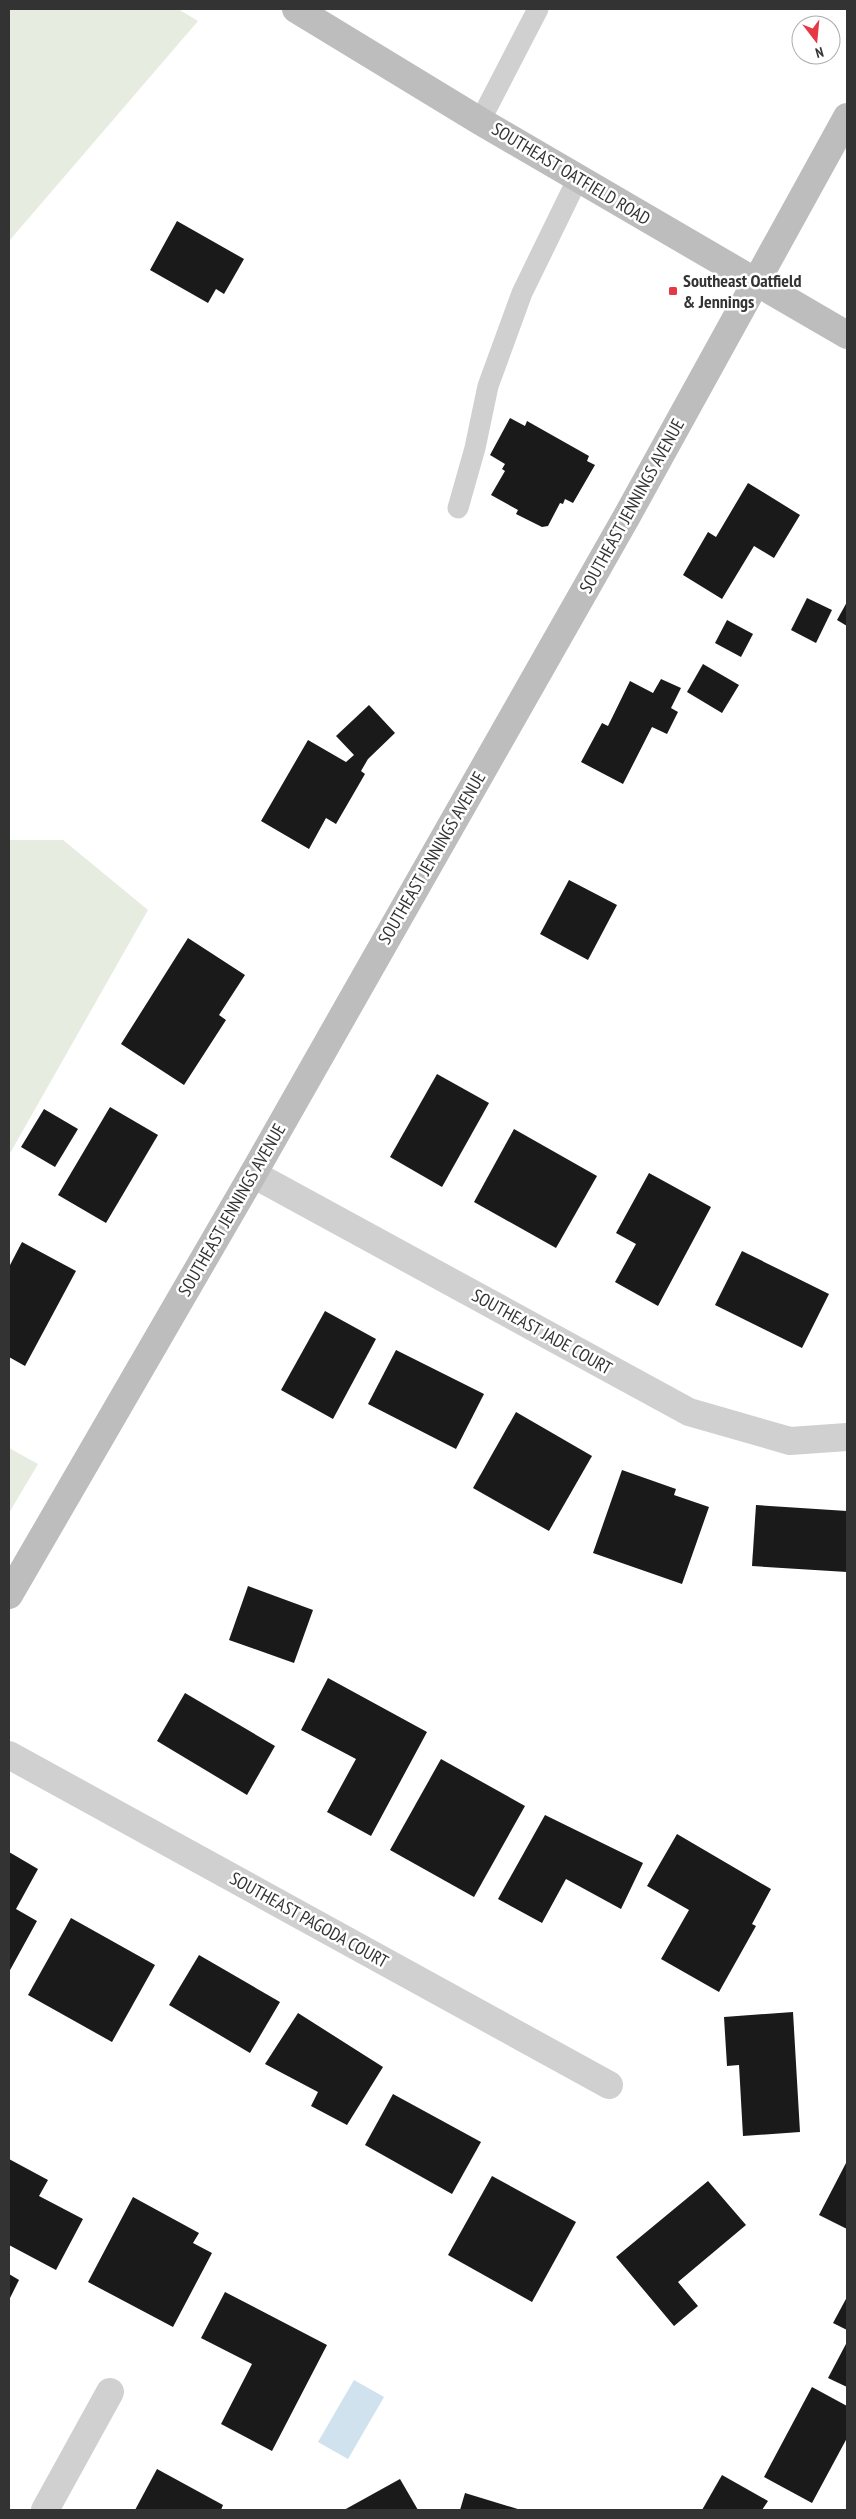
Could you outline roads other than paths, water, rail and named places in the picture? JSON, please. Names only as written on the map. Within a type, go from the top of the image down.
[{"type":"main road","name":"SOUTHEAST OATFIELD ROAD","points":[[296,9],[480,121],[847,335]]},
{"type":"main road","name":"SOUTHEAST JENNINGS AVENUE","points":[[9,1595],[253,1174],[627,516],[847,117]]},
{"type":"street","name":"SOUTHEAST JADE COURT","points":[[253,1174],[690,1412],[790,1441],[847,1437]]},
{"type":"street","name":"SOUTHEAST PAGODA COURT","points":[[9,1755],[609,2085]]},
{"type":"street","points":[[45,2510],[110,2392]]},
{"type":"lane","points":[[480,121],[538,9]]},
{"type":"lane","points":[[458,508],[475,448],[488,386],[522,293],[578,178]]},
{"type":"water","points":[[354,2380],[384,2397],[348,2459],[318,2442]]},
{"type":"place","name":"Southeast Oatfield & Jennings","points":[[673,291]]}]
